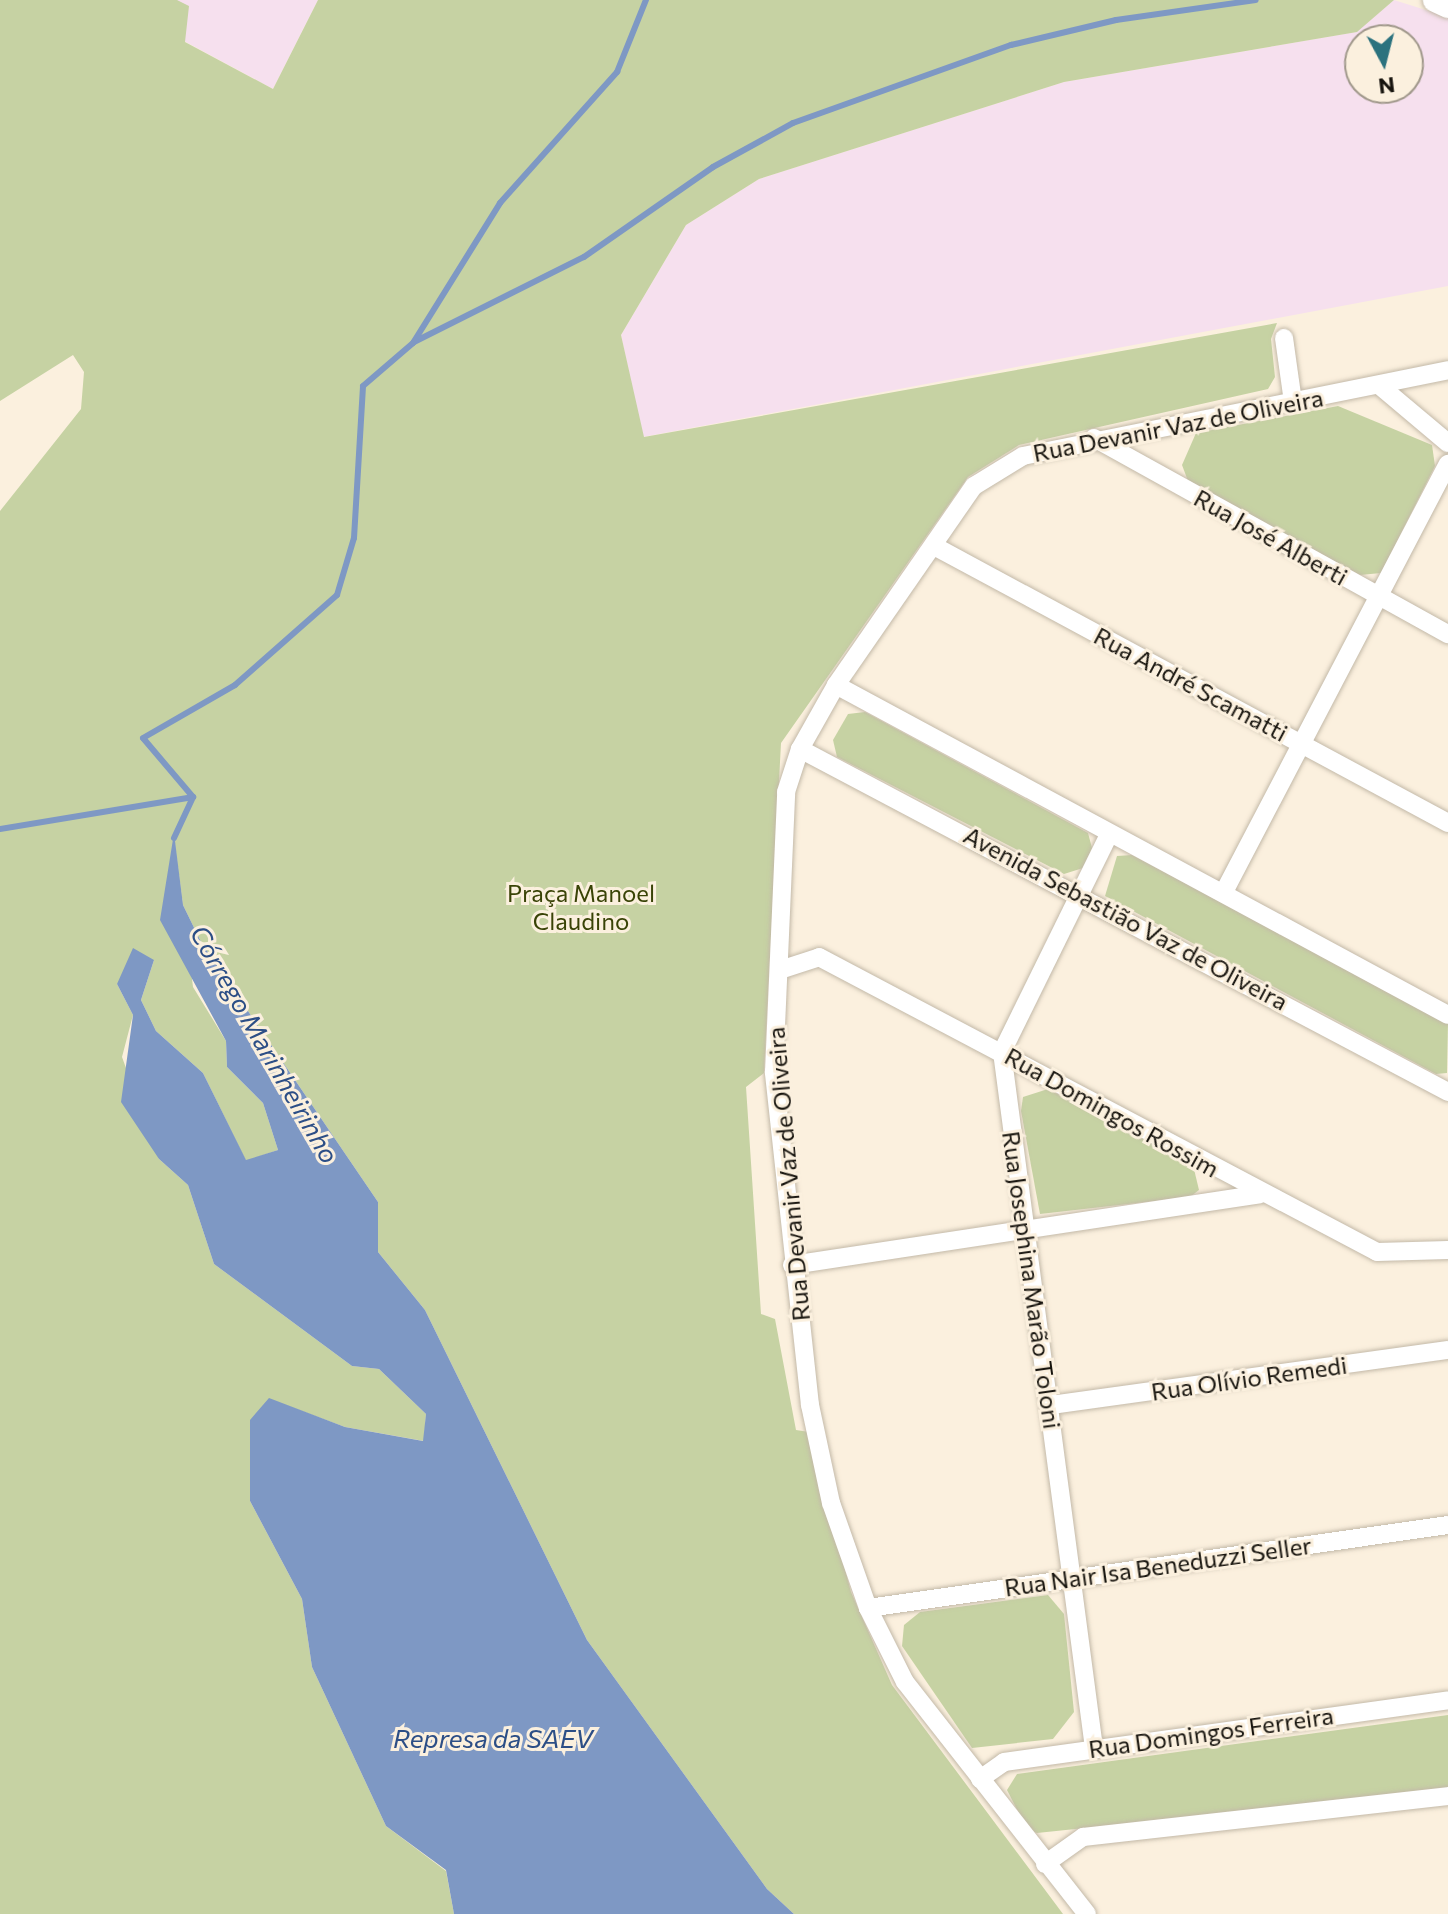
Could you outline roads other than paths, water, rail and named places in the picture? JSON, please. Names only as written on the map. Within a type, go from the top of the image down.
[{"type":"main road","points":[[1435,0],[1448,6]]},
{"type":"street","points":[[1284,338],[1293,402]]},
{"type":"street","name":"Rua Devanir Vaz de Oliveira","points":[[1087,1914],[905,1682],[868,1608],[831,1503],[792,1265],[774,1072],[783,969],[786,792],[800,749],[836,685],[974,486],[1023,456],[1094,438],[1380,386],[1448,370]]},
{"type":"street","points":[[1380,386],[1448,443]]},
{"type":"street","name":"Rua José Alberti","points":[[1094,438],[1448,634]]},
{"type":"street","points":[[1225,890],[1297,741],[1381,598],[1448,464]]},
{"type":"street","name":"Rua André Scamatti","points":[[934,546],[1448,823]]},
{"type":"street","points":[[836,685],[1109,835],[1225,890],[1448,1015]]},
{"type":"street","name":"Avenida Sebastião Vaz de Oliveira","points":[[800,749],[1084,894],[1448,1092]]},
{"type":"street","points":[[1002,1052],[1084,894],[1109,835]]},
{"type":"street","name":"Rua Domingos Rossim","points":[[783,969],[819,957],[1002,1052],[1260,1194],[1377,1252],[1448,1250]]},
{"type":"street","name":"Rua Josephina Marão Toloni","points":[[1002,1052],[1021,1233],[1051,1405],[1094,1748]]},
{"type":"street","points":[[792,1265],[1021,1233],[1260,1194]]},
{"type":"street","name":"Rua Olívio Remedi","points":[[1051,1405],[1448,1350]]},
{"type":"street","name":"Rua Nair Isa Beneduzzi Seller","points":[[868,1608],[1448,1525]]},
{"type":"street","name":"Rua Domingos Ferreira","points":[[980,1779],[1004,1762],[1448,1700]]},
{"type":"street","points":[[1045,1864],[1083,1837],[1448,1796]]},
{"type":"water","name":"Represa da SAEV","points":[[174,833],[183,905],[201,942],[378,1202],[378,1252],[425,1310],[587,1640],[767,1889],[794,1914],[454,1914],[446,1870],[386,1826],[312,1667],[302,1599],[250,1501],[250,1420],[269,1398],[345,1427],[423,1441],[426,1414],[379,1369],[352,1366],[214,1264],[188,1185],[159,1159],[121,1102],[133,1015],[117,984],[133,948],[154,960],[141,1000],[156,1031],[203,1073],[246,1160],[278,1150],[263,1103],[227,1067],[226,1041],[160,920]]},
{"type":"waterway","name":"Córrego Marinheirinho","points":[[174,838],[193,797],[143,738],[235,685],[337,595],[354,538],[363,386],[413,343],[500,203],[617,72],[646,0]]},
{"type":"waterway","points":[[414,342],[584,257],[713,167],[793,123],[1011,45],[1116,20],[1256,0]]},
{"type":"waterway","points":[[0,829],[193,797]]},
{"type":"park label","name":"Praça Manoel Claudino","points":[[581,907]]}]
